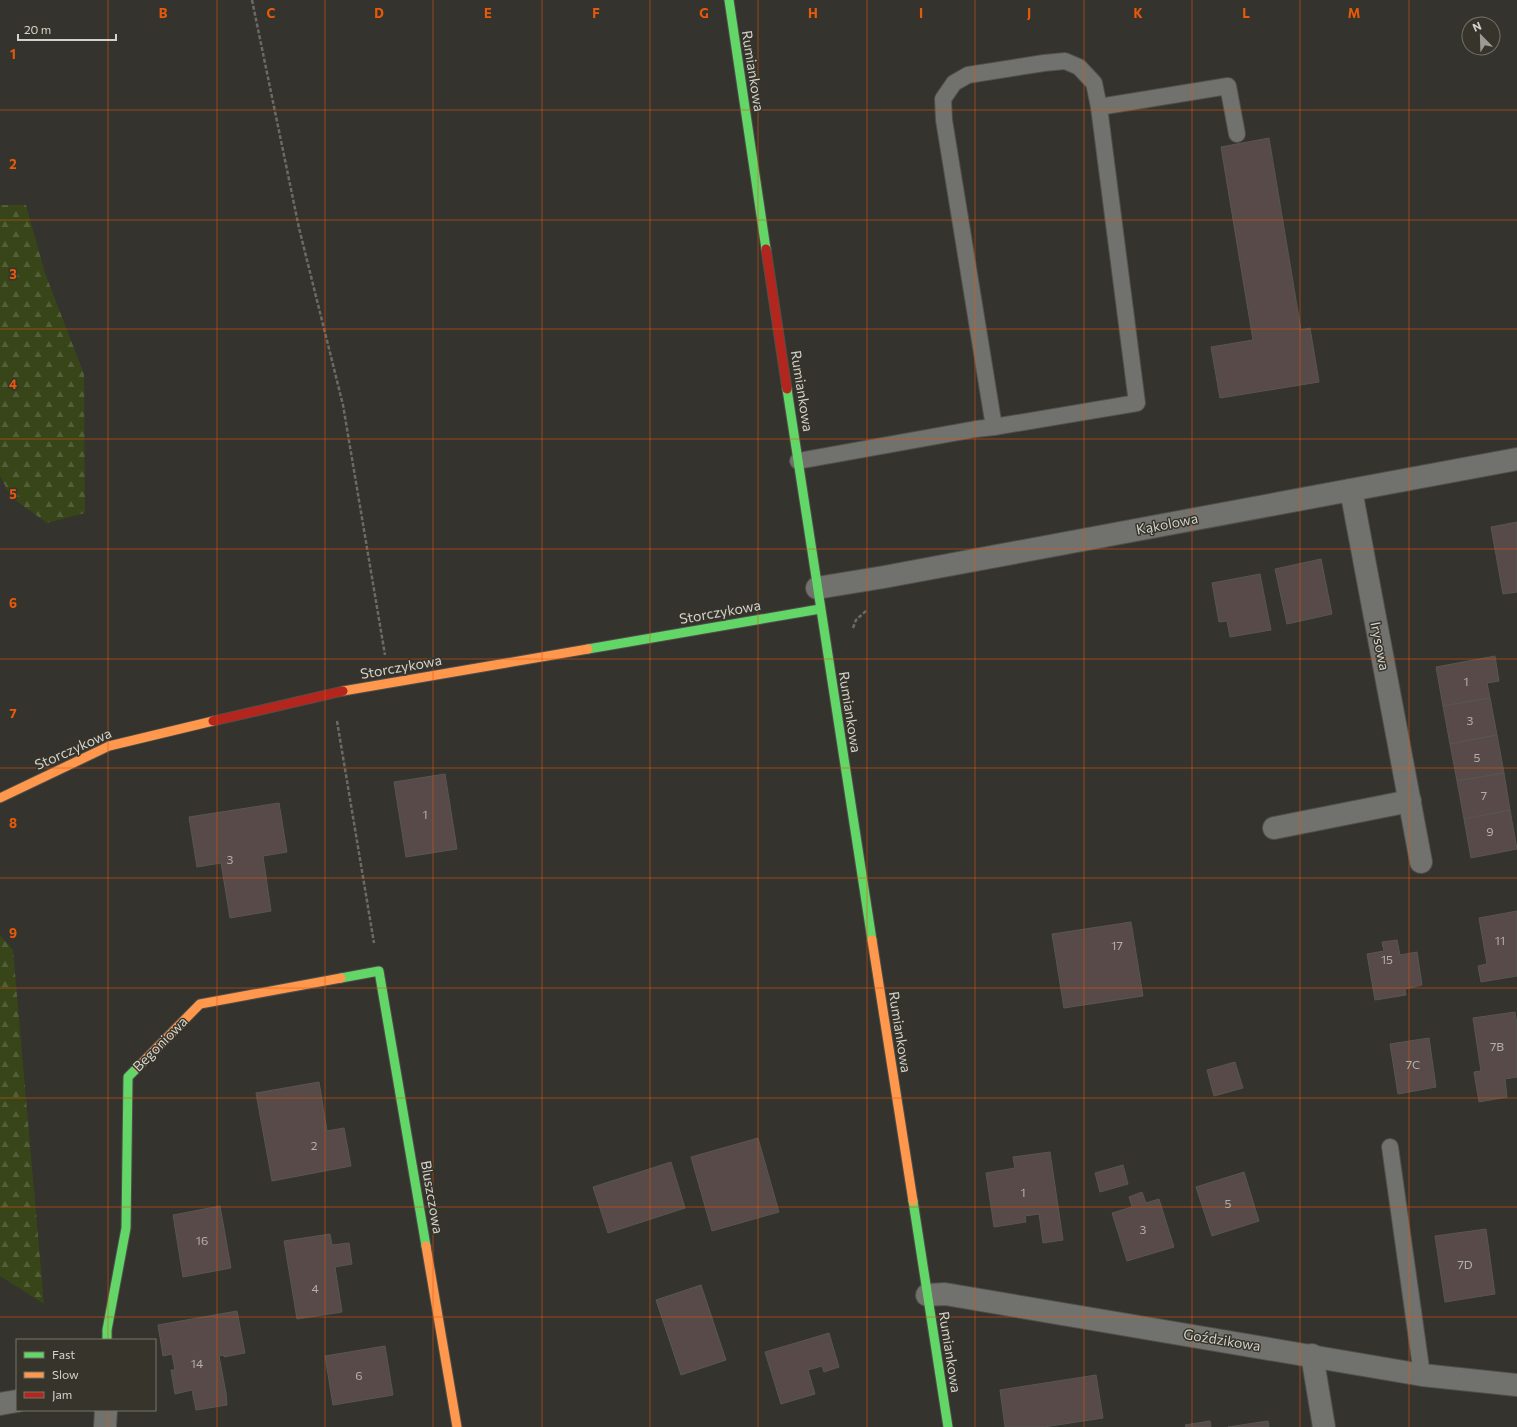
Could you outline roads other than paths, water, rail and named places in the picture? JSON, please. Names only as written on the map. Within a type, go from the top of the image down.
[{"type":"street","name":"Rumiankowa","points":[[729,0],[820,609],[948,1427]]},
{"type":"street","name":"Kąkolowa","points":[[817,588],[884,577],[1517,459]]},
{"type":"street","name":"Irysowa","points":[[1351,490],[1421,862]]},
{"type":"street","name":"Storczykowa","points":[[0,798],[109,746],[332,693],[820,609]]},
{"type":"street","points":[[1274,828],[1410,801]]},
{"type":"street","name":"Begoniowa","points":[[107,1339],[126,1228],[128,1077],[200,1004],[379,971]]},
{"type":"street","name":"Bluszczowa","points":[[379,971],[457,1427]]},
{"type":"street","name":"Goździkowa","points":[[927,1295],[945,1294],[1422,1374],[1517,1385]]},
{"type":"street","points":[[1312,1355],[1324,1427]]},
{"type":"street","points":[[0,1404],[16,1401]]},
{"type":"street","points":[[105,1427],[106,1411]]},
{"type":"lane","points":[[798,461],[994,426],[1137,403],[1099,107],[1094,83],[1079,67],[1065,61],[1044,62],[968,75],[954,82],[943,100],[944,120],[994,426]]},
{"type":"lane","points":[[1099,107],[1228,86],[1238,134]]},
{"type":"lane","points":[[1390,1147],[1422,1374]]}]
